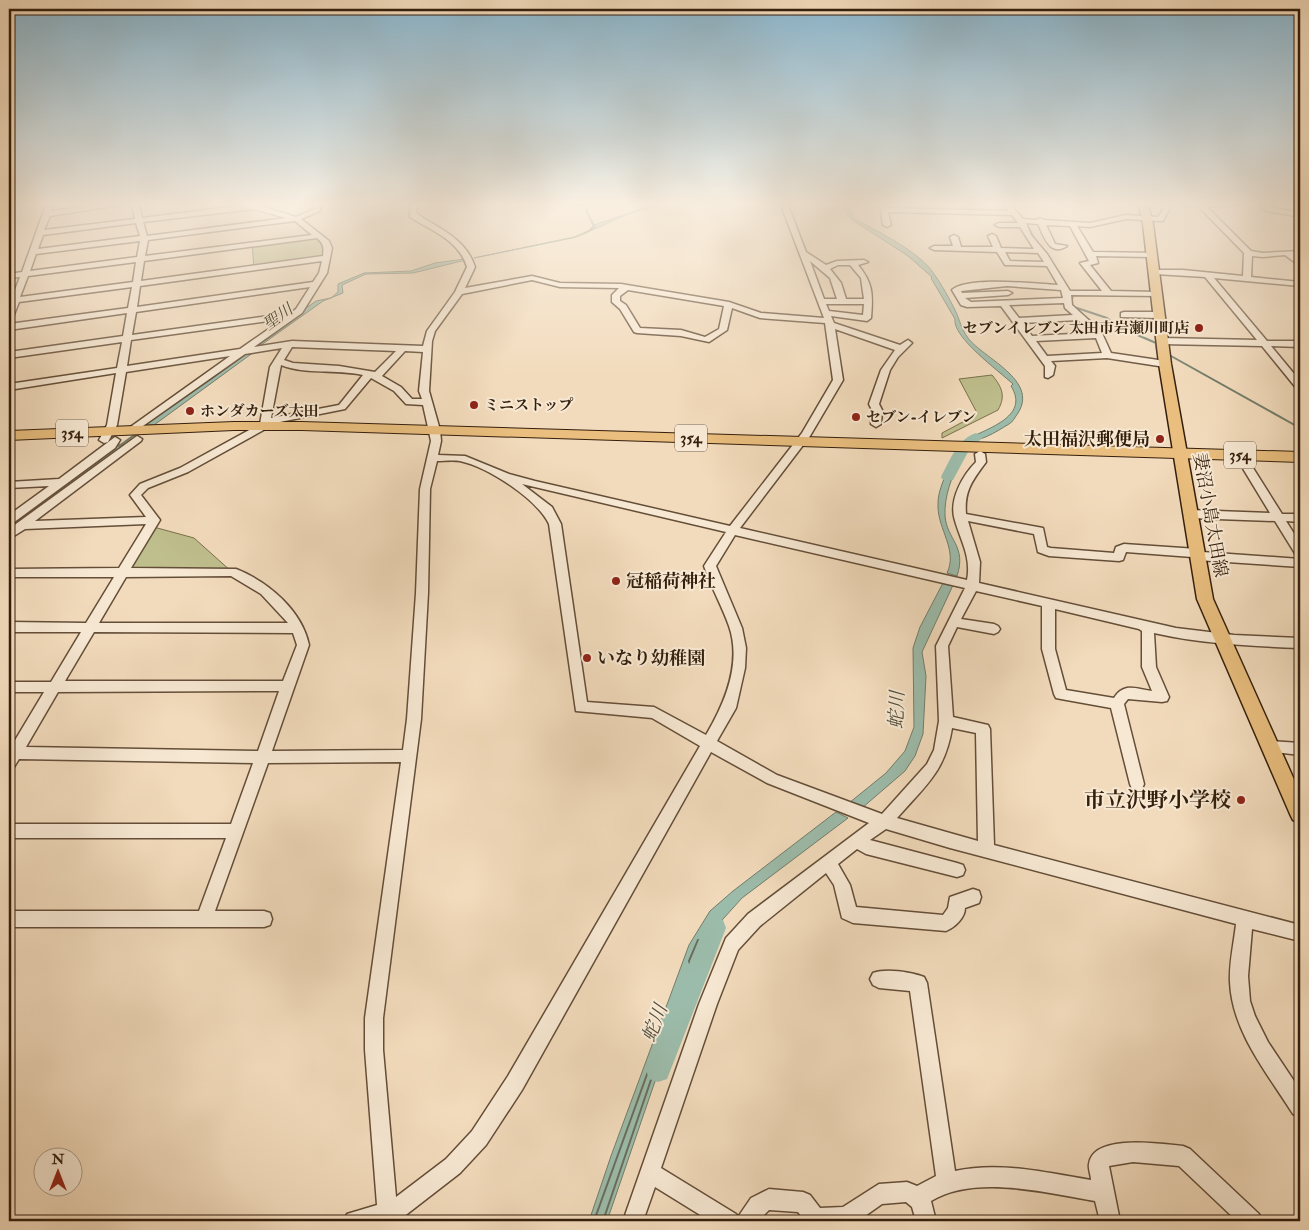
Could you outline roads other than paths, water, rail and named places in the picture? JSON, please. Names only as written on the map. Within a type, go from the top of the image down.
[{"type":"highway","name":"354","points":[[9,445],[266,424],[436,433],[981,451],[1181,457],[1300,457]]},
{"type":"highway","name":"354","points":[[9,436],[436,433]]},
{"type":"highway","name":"354","points":[[1181,457],[1300,464]]},
{"type":"main road","name":"妻沼小島太田線","points":[[1153,262],[1165,364],[1205,599],[1300,814]]},
{"type":"street","points":[[9,317],[29,262]]},
{"type":"street","points":[[9,276],[115,262]]},
{"type":"street","points":[[127,436],[122,370],[141,262]]},
{"type":"street","points":[[15,300],[293,262]]},
{"type":"street","points":[[15,524],[127,436],[294,314],[310,297],[324,273],[325,262]]},
{"type":"street","points":[[385,1218],[374,1050],[374,1018],[409,756],[422,593],[424,498],[433,458],[436,433],[424,391],[427,349],[431,331],[459,292],[471,267],[470,262]]},
{"type":"street","points":[[354,1221],[385,1218],[439,1178],[479,1138],[515,1083],[729,708],[737,679],[739,642],[737,629],[710,566],[732,531],[826,403],[838,380],[828,320],[807,262]]},
{"type":"street","points":[[817,262],[838,280],[842,301]]},
{"type":"street","points":[[825,268],[837,263],[846,262]]},
{"type":"street","points":[[459,292],[492,287],[526,278],[560,285],[598,284],[626,287],[730,304],[760,315],[828,320],[867,318],[868,302],[865,278],[852,262]]},
{"type":"street","points":[[1008,262],[1048,264],[1066,294],[1068,306],[1099,335],[1107,355]]},
{"type":"street","points":[[1094,262],[1084,263],[1109,294]]},
{"type":"street","points":[[1246,262],[1247,279]]},
{"type":"street","points":[[1154,272],[1300,284]]},
{"type":"street","points":[[1208,275],[1300,387]]},
{"type":"street","points":[[9,327],[316,284]]},
{"type":"street","points":[[1066,294],[1016,303],[967,305],[956,290],[959,287],[1001,285],[1066,294],[1157,294]]},
{"type":"street","points":[[1001,285],[1016,303]]},
{"type":"street","points":[[626,287],[616,295],[616,302],[623,307],[637,330],[681,333],[703,340],[723,330],[730,304]]},
{"type":"street","points":[[959,296],[1008,293]]},
{"type":"street","points":[[822,301],[868,302]]},
{"type":"street","points":[[1003,303],[1045,359],[1051,369],[1048,375]]},
{"type":"street","points":[[9,356],[294,314]]},
{"type":"street","points":[[1124,315],[1160,315]]},
{"type":"street","points":[[1017,321],[1080,317]]},
{"type":"street","points":[[828,320],[899,348]]},
{"type":"street","points":[[1030,339],[1099,335]]},
{"type":"street","points":[[1162,341],[1300,344]]},
{"type":"street","points":[[876,424],[877,410],[874,404],[878,387],[899,348],[908,343]]},
{"type":"street","points":[[9,388],[288,344],[427,349]]},
{"type":"street","points":[[266,424],[275,368],[288,344]]},
{"type":"street","points":[[154,520],[135,495],[138,490],[184,470],[266,424],[342,407],[402,349]]},
{"type":"street","points":[[1045,359],[1107,355],[1165,364]]},
{"type":"street","points":[[278,361],[291,366],[374,374],[402,393],[409,402],[427,402]]},
{"type":"street","points":[[9,535],[15,524],[59,482],[127,436]]},
{"type":"street","points":[[633,1221],[708,1004],[732,944],[754,920],[858,839],[879,820],[932,768],[941,750],[946,721],[942,652],[946,636],[970,584],[973,554],[959,516],[962,492],[969,476],[981,462],[981,451]]},
{"type":"street","points":[[433,458],[460,458],[505,476],[732,531],[1143,625],[1222,639],[1300,643]]},
{"type":"street","points":[[1244,462],[1300,552]]},
{"type":"street","points":[[505,476],[548,510],[555,524],[581,707],[654,713],[709,742],[772,779],[879,820],[1300,933]]},
{"type":"street","points":[[9,485],[59,482]]},
{"type":"street","points":[[1190,514],[1300,518]]},
{"type":"street","points":[[959,516],[1039,531],[1042,549],[1049,552],[1119,557],[1120,550],[1124,548],[1300,563]]},
{"type":"street","points":[[15,524],[154,520]]},
{"type":"street","points":[[11,756],[55,687],[154,520]]},
{"type":"street","points":[[9,573],[232,572],[240,574],[289,614],[299,628],[303,638],[303,645],[204,919]]},
{"type":"street","points":[[1048,602],[1046,636],[1052,668],[1061,694],[1118,704]]},
{"type":"street","points":[[954,622],[994,629]]},
{"type":"street","points":[[1137,784],[1118,704],[1124,693],[1162,697],[1149,667],[1148,630],[1143,625]]},
{"type":"street","points":[[9,627],[299,628]]},
{"type":"street","points":[[9,688],[289,686]]},
{"type":"street","points":[[946,721],[983,729],[986,850]]},
{"type":"street","points":[[1270,747],[1300,749]]},
{"type":"street","points":[[11,756],[409,756]]},
{"type":"street","points":[[9,831],[236,831]]},
{"type":"street","points":[[858,839],[866,847],[957,870]]},
{"type":"street","points":[[826,864],[832,867],[836,873],[848,912],[853,915],[946,924],[957,911],[956,903],[973,897]]},
{"type":"street","points":[[1245,918],[1239,984],[1243,1012],[1300,1107]]},
{"type":"street","points":[[9,919],[264,919]]},
{"type":"street","points":[[879,979],[918,983],[947,1182]]},
{"type":"street","points":[[1110,1221],[1102,1192],[1099,1164],[1104,1157],[1133,1152],[1177,1154],[1183,1156],[1252,1221]]},
{"type":"street","points":[[651,1173],[729,1221]]},
{"type":"street","points":[[918,1197],[926,1190],[947,1182],[1006,1176],[1102,1192]]},
{"type":"street","points":[[746,1221],[757,1204],[764,1199],[803,1202],[815,1218],[846,1217],[879,1194],[907,1192],[918,1197],[922,1204],[926,1221]]},
{"type":"water","points":[[456,262],[413,273],[366,274],[342,285],[343,293],[331,298],[338,292],[338,284],[364,273],[411,271],[435,263]]},
{"type":"water","points":[[915,262],[923,262],[937,278],[968,338],[1006,371],[1021,390],[1022,401],[1013,421],[993,434],[982,438],[964,441],[993,427],[1010,414],[1015,406],[1016,397],[1011,386],[1013,384],[968,344],[961,335],[956,326],[955,319],[932,277]]},
{"type":"water","points":[[330,298],[257,348],[249,349],[316,301]]},
{"type":"water","points":[[254,352],[154,425],[145,425],[242,354]]},
{"type":"water","points":[[128,444],[24,521],[11,521],[118,445]]},
{"type":"water","points":[[953,459],[960,459],[947,494],[945,516],[946,524],[960,557],[957,576],[947,573],[950,565],[949,548],[938,506],[941,488]]},
{"type":"water","points":[[944,581],[954,583],[922,652],[926,676],[923,734],[915,756],[905,771],[862,808],[849,803],[886,773],[905,751],[914,727],[913,648],[920,627]]},
{"type":"water","points":[[836,812],[848,818],[742,898],[714,929],[684,997],[607,1221],[589,1221],[689,945],[710,911],[733,891]]},
{"type":"waterway","points":[[1070,292],[1073,295],[1071,304],[1074,307],[1107,318],[1119,327],[1156,343],[1157,352]]},
{"type":"waterway","points":[[1171,356],[1300,428]]},
{"type":"waterway","name":"聖川","points":[[119,446],[137,433]]},
{"type":"waterway","name":"蛇川","points":[[948,477],[962,450],[976,437]]},
{"type":"waterway","name":"蛇川","points":[[658,1070],[715,928]]},
{"type":"place","name":"セブンイレブン 太田市岩瀬川町店","points":[[1199,328]]},
{"type":"place","name":"ミニストップ","points":[[474,405]]},
{"type":"place","name":"ホンダカーズ太田","points":[[190,411]]},
{"type":"place","name":"セブン-イレブン","points":[[856,417]]},
{"type":"place","name":"太田福沢郵便局","points":[[1160,439]]},
{"type":"place","name":"冠稲荷神社","points":[[616,581]]},
{"type":"place","name":"いなり幼稚園","points":[[587,658]]},
{"type":"place","name":"市立沢野小学校","points":[[1241,800]]}]
